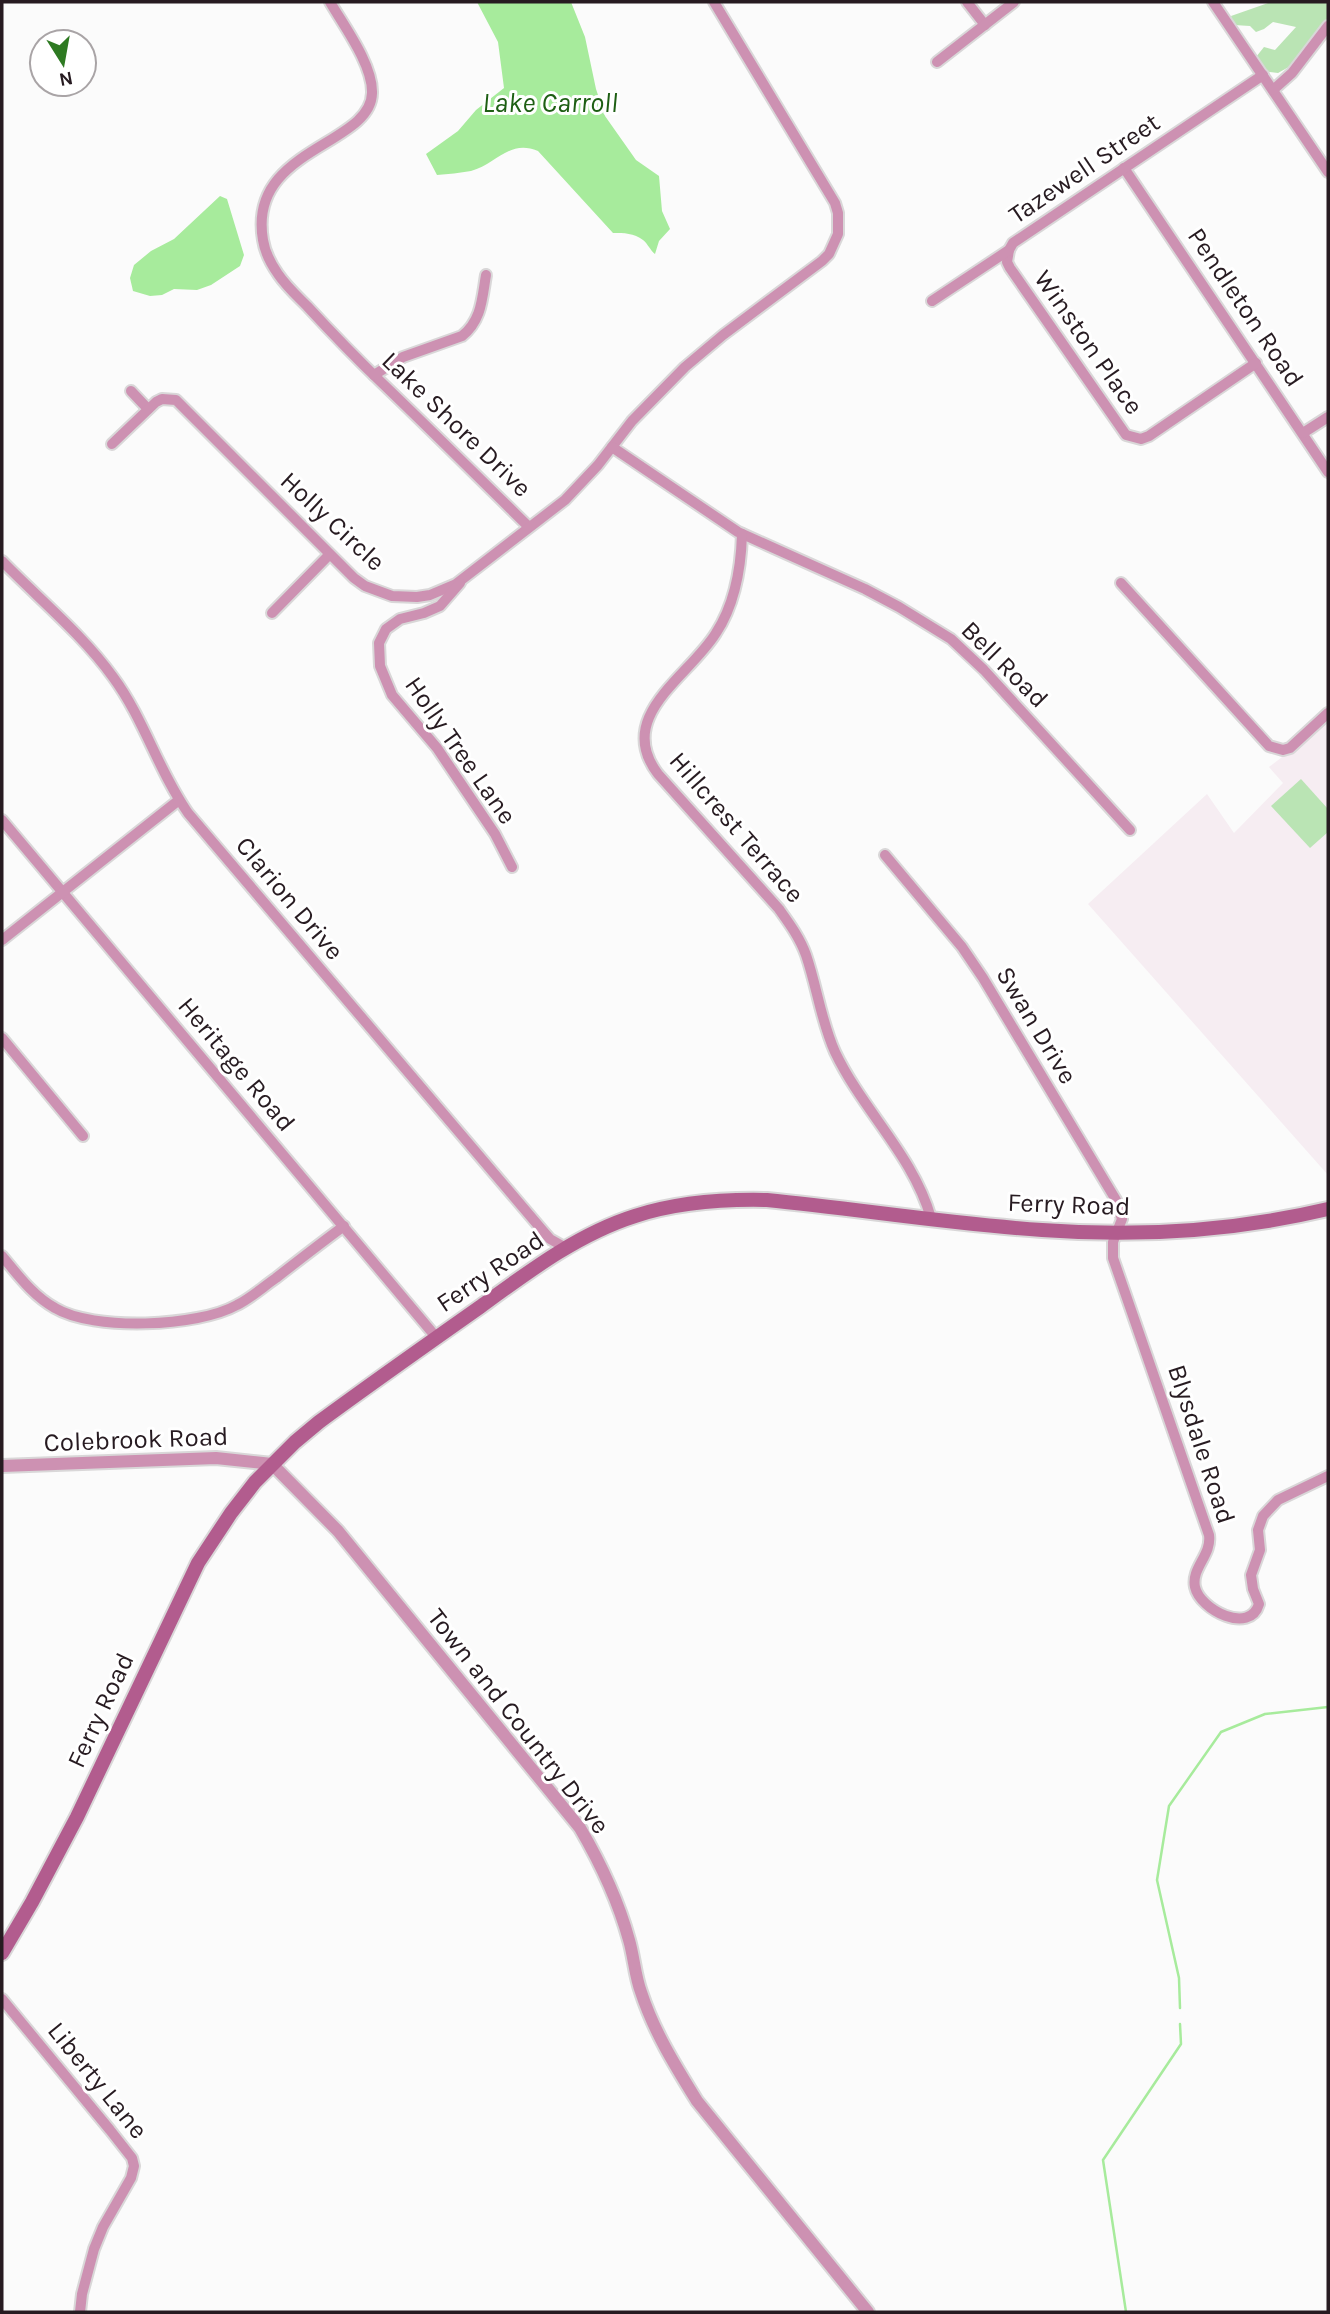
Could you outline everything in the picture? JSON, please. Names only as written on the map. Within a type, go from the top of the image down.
[{"type":"main road","name":"Ferry Road","points":[[2,1953],[77,1818],[198,1563],[231,1513],[272,1464],[319,1422],[436,1337],[566,1248],[634,1216],[687,1204],[724,1200],[767,1200],[1041,1230],[1117,1232],[1236,1226],[1328,1209]]},
{"type":"street","name":"Lake Shore Drive","points":[[330,2],[365,65],[372,92],[371,103],[354,124],[283,173],[267,198],[263,213],[266,253],[279,276],[373,375],[529,527],[573,492],[632,421],[685,367],[830,254],[838,234],[835,203],[714,2]]},
{"type":"street","points":[[967,2],[985,24]]},
{"type":"street","points":[[937,62],[1014,2]]},
{"type":"street","points":[[1213,2],[1328,172]]},
{"type":"street","points":[[1273,90],[1292,73],[1328,26]]},
{"type":"street","name":"Tazewell Street","points":[[932,301],[1009,250],[1013,243],[1263,75]]},
{"type":"street","name":"Pendleton Road","points":[[1124,169],[1328,472]]},
{"type":"street","name":"Winston Place","points":[[1009,250],[1007,262],[1010,268],[1126,435],[1141,439],[1149,436],[1256,363]]},
{"type":"street","points":[[373,375],[403,357],[462,336],[470,330],[479,314],[486,275]]},
{"type":"street","points":[[112,444],[148,409],[131,391]]},
{"type":"street","name":"Holly Circle","points":[[148,409],[162,399],[170,398],[182,404],[329,555],[365,586],[392,596],[417,597],[444,590],[464,578],[529,527]]},
{"type":"street","points":[[1303,433],[1328,417]]},
{"type":"street","points":[[612,447],[743,534]]},
{"type":"street","name":"Bell Road","points":[[743,534],[874,594],[951,639],[984,670],[1130,830]]},
{"type":"street","name":"Hillcrest Terrace","points":[[743,534],[739,572],[724,620],[707,646],[653,709],[646,728],[648,758],[659,774],[779,909],[792,928],[806,955],[821,1015],[836,1054],[911,1169],[931,1218]]},
{"type":"street","points":[[272,613],[329,555]]},
{"type":"street","name":"Clarion Drive","points":[[2,561],[74,633],[113,677],[134,711],[179,800],[543,1231],[550,1239],[566,1248]]},
{"type":"street","name":"Holly Tree Lane","points":[[464,578],[440,606],[400,619],[386,628],[379,643],[380,666],[392,695],[437,748],[495,834],[512,867]]},
{"type":"street","points":[[1121,583],[1265,744],[1283,750],[1298,742],[1328,713]]},
{"type":"street","points":[[2,940],[179,800]]},
{"type":"street","name":"Heritage Road","points":[[2,820],[436,1337]]},
{"type":"street","name":"Swan Drive","points":[[885,856],[962,947],[983,978],[1116,1200],[1122,1219],[1117,1232]]},
{"type":"street","points":[[2,1038],[83,1136]]},
{"type":"street","points":[[2,1256],[41,1299],[79,1319],[107,1323],[189,1320],[208,1317],[238,1305],[344,1226]]},
{"type":"street","name":"Blysdale Road","points":[[1117,1232],[1113,1242],[1113,1258],[1209,1535],[1209,1549],[1195,1580],[1196,1592],[1209,1607],[1238,1619],[1255,1613],[1259,1604],[1251,1575],[1260,1550],[1258,1530],[1263,1516],[1278,1500],[1328,1476]]},
{"type":"street","name":"Colebrook Road","points":[[2,1466],[216,1458],[272,1464]]},
{"type":"street","name":"Town and Country Drive","points":[[272,1464],[338,1531],[579,1828],[600,1863],[618,1904],[640,1990],[654,2026],[676,2067],[697,2101],[868,2312]]},
{"type":"street","name":"Liberty Lane","points":[[2,1999],[110,2130],[132,2158],[134,2166],[131,2178],[103,2227],[94,2249],[80,2312]]},
{"type":"shaded area","points":[[1271,2],[1328,2],[1328,23],[1296,63],[1278,73],[1262,71],[1256,57],[1264,47],[1275,50],[1296,27],[1273,22],[1256,32],[1250,26],[1234,25],[1231,16]]},
{"type":"shaded area","points":[[1328,722],[1328,1175],[1088,904],[1207,794],[1234,833],[1283,783],[1269,767]]},
{"type":"shaded area","points":[[1301,779],[1328,809],[1328,832],[1310,848],[1271,806]]},
{"type":"water","name":"Lake Carroll","points":[[477,2],[571,2],[585,37],[605,116],[636,160],[659,176],[662,211],[670,229],[659,241],[655,254],[640,238],[613,233],[538,151],[519,148],[471,171],[437,175],[426,154],[458,131],[476,110],[504,88],[498,42]]},
{"type":"water","points":[[220,196],[227,199],[244,255],[240,266],[211,285],[197,290],[174,289],[162,295],[150,296],[133,291],[130,278],[134,265],[151,251],[174,239]]},
{"type":"waterway","points":[[1180,2008],[1179,1978],[1157,1880],[1169,1806],[1221,1732],[1265,1714],[1328,1707]]},
{"type":"waterway","points":[[1126,2312],[1103,2160],[1181,2044],[1180,2024]]}]
